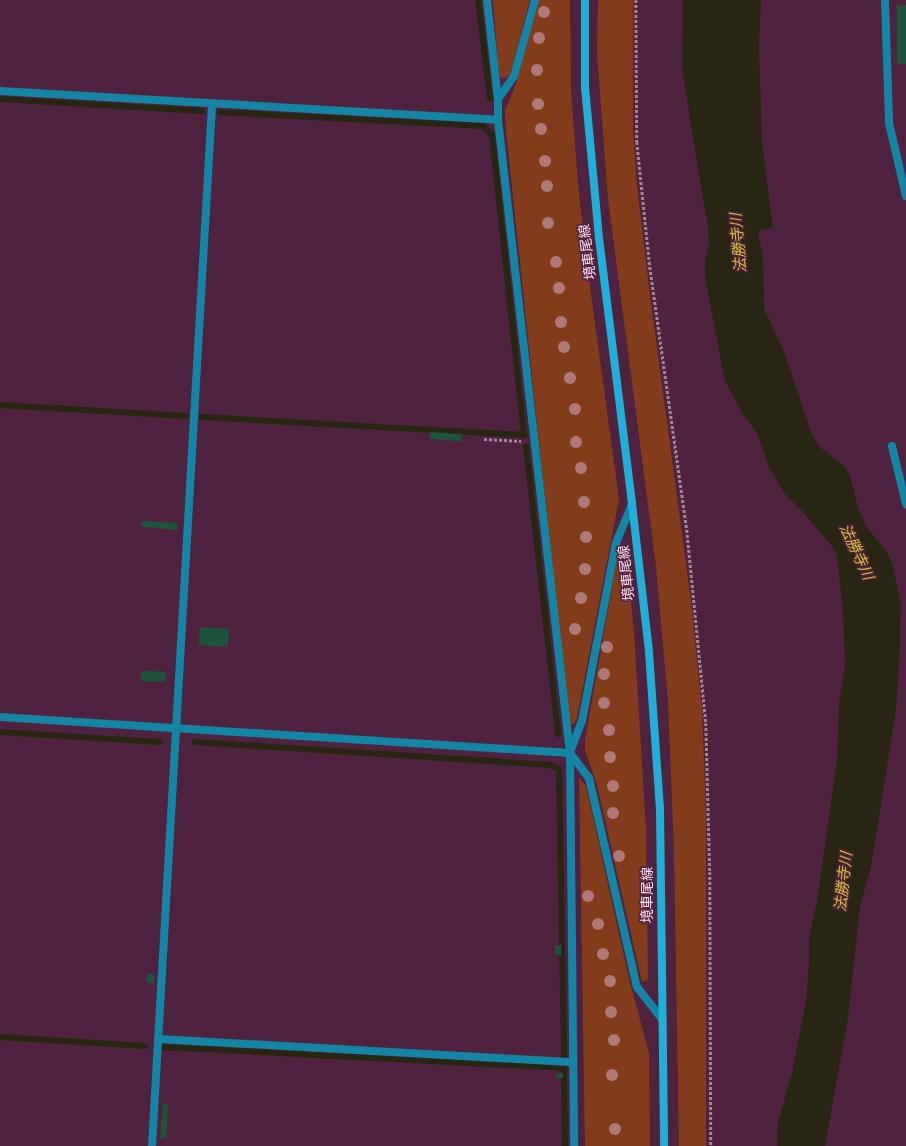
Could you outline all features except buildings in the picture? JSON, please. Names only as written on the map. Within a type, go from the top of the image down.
[{"type":"main road","name":"境車尾線","points":[[585,0],[585,87],[599,238],[649,652],[660,808],[664,1146]]},
{"type":"street","points":[[487,0],[498,99],[498,120],[570,753],[574,1146]]},
{"type":"street","points":[[498,99],[514,76],[535,0]]},
{"type":"street","points":[[885,0],[889,123],[906,196]]},
{"type":"street","points":[[0,91],[498,120]]},
{"type":"street","points":[[152,1146],[212,104]]},
{"type":"street","points":[[892,446],[906,504]]},
{"type":"street","points":[[570,753],[582,721],[616,543],[632,504]]},
{"type":"street","points":[[0,717],[570,753],[589,778],[637,987],[662,1018]]},
{"type":"street","points":[[158,1039],[573,1062]]},
{"type":"path","points":[[636,0],[635,46],[637,142],[650,267],[687,530],[706,723],[710,872],[711,1146]]},
{"type":"path","points":[[484,439],[535,441]]},
{"type":"shaded area","points":[[493,0],[530,0],[511,71],[509,76],[503,79],[500,77],[498,64]]},
{"type":"shaded area","points":[[539,0],[570,0],[571,91],[578,185],[587,265],[619,499],[577,718],[573,725],[570,724],[564,679],[505,111],[517,81]]},
{"type":"shaded area","points":[[598,0],[633,0],[633,129],[637,186],[650,296],[691,601],[702,710],[706,813],[706,1146],[679,1146],[674,851],[668,702],[656,566],[608,199],[597,53]]},
{"type":"shaded area","points":[[625,545],[634,632],[646,829],[648,980],[642,982],[597,785],[585,750],[585,740],[619,547]]},
{"type":"shaded area","points":[[579,778],[586,786],[630,983],[649,1053],[650,1146],[585,1146]]},
{"type":"water","name":"法勝寺川","points":[[683,0],[761,0],[759,47],[762,142],[773,228],[761,230],[758,233],[763,257],[764,308],[785,354],[812,435],[820,447],[843,465],[850,475],[859,511],[866,526],[886,551],[892,562],[901,605],[896,710],[871,867],[860,907],[848,1018],[825,1146],[777,1146],[778,1122],[792,1073],[806,1001],[809,963],[809,937],[817,901],[837,760],[839,702],[845,666],[843,612],[837,555],[831,545],[802,511],[784,493],[769,467],[757,433],[742,413],[725,381],[705,278],[705,263],[709,246],[708,225],[682,68]]},
{"type":"waterway","points":[[478,0],[490,98]]},
{"type":"waterway","points":[[0,99],[202,111]]},
{"type":"waterway","points":[[202,417],[524,435],[492,135],[483,126],[220,112]]},
{"type":"waterway","points":[[0,405],[186,416]]},
{"type":"waterway","points":[[526,447],[558,734]]},
{"type":"waterway","points":[[0,732],[160,742]]},
{"type":"waterway","points":[[195,742],[550,765],[559,769],[564,1058]]},
{"type":"waterway","points":[[0,1037],[145,1046]]},
{"type":"waterway","points":[[164,1047],[564,1068],[565,1146]]}]
